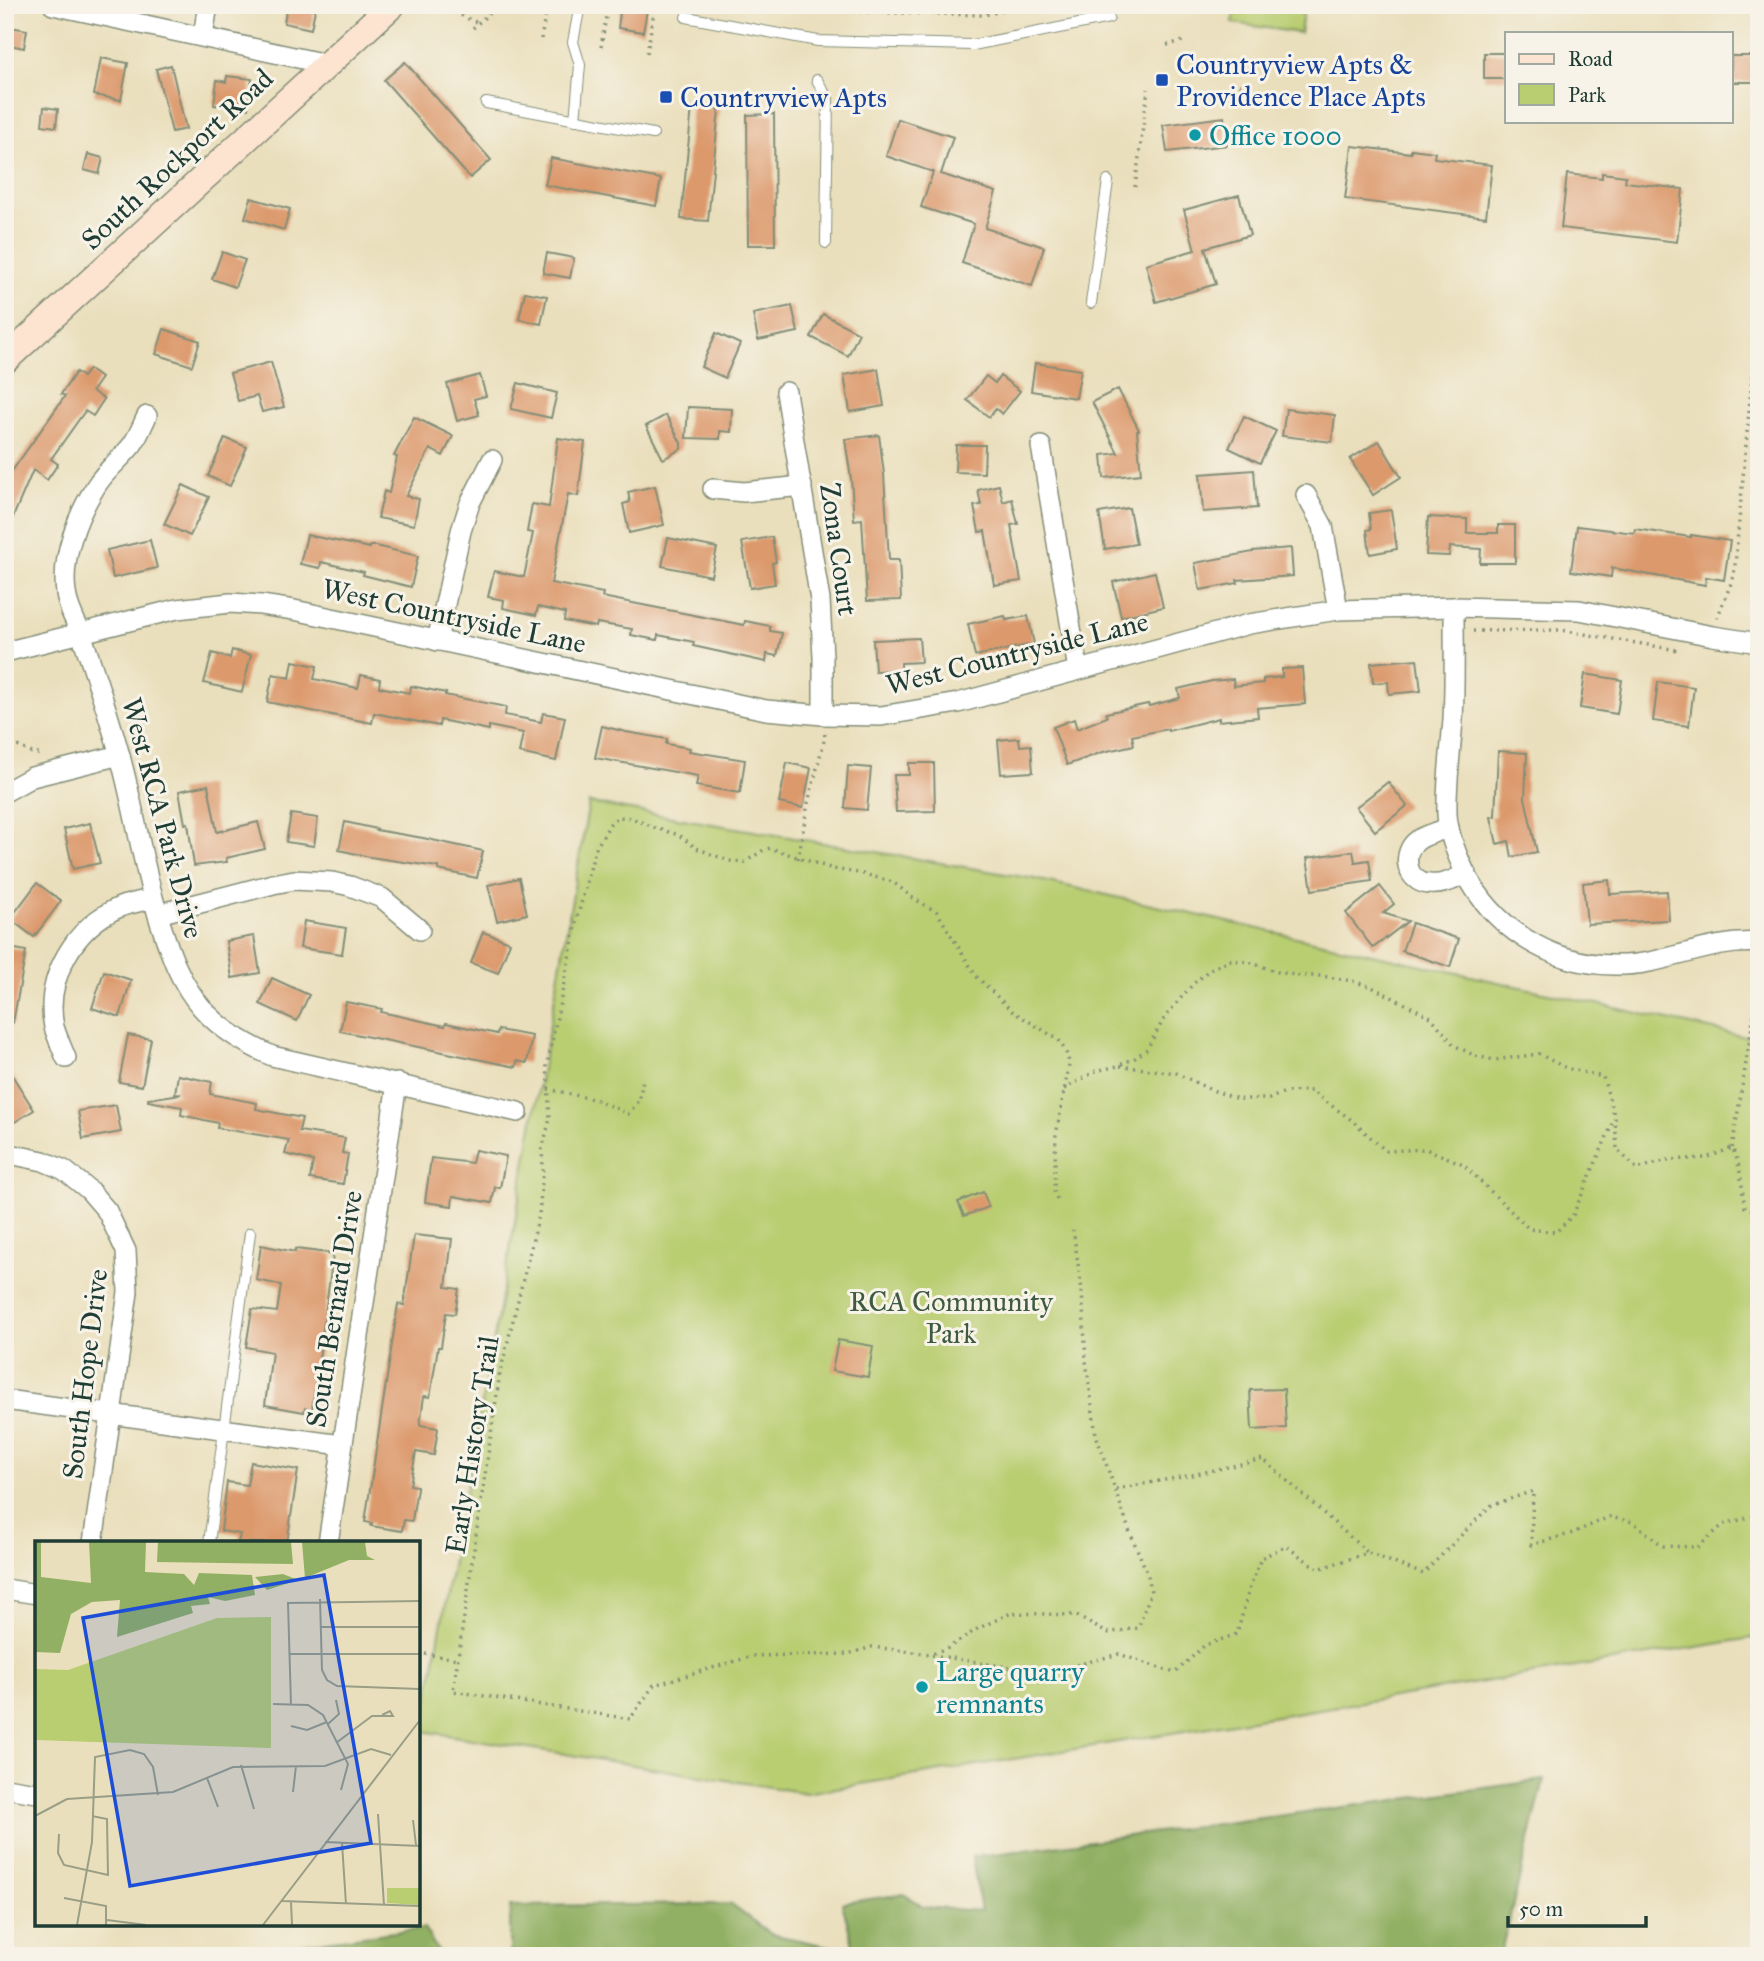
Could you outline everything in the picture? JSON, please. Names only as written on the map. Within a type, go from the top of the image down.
[{"type":"street","points":[[53,5],[326,64]]},
{"type":"street","points":[[203,36],[208,5]]},
{"type":"street","name":"South Rockport Road","points":[[5,360],[392,5]]},
{"type":"street","name":"Zona Court","points":[[786,392],[820,600],[823,715]]},
{"type":"street","name":"West RCA Park Drive","points":[[147,416],[132,445],[112,465],[86,503],[72,537],[65,578],[72,615],[81,633],[120,755],[155,906],[174,963],[190,993],[203,1010],[232,1035],[272,1056],[518,1112]]},
{"type":"street","points":[[1041,446],[1078,670]]},
{"type":"street","points":[[437,641],[461,531],[470,503],[492,460]]},
{"type":"street","points":[[713,489],[744,492],[802,485]]},
{"type":"street","points":[[1307,495],[1323,526],[1338,610]]},
{"type":"street","name":"West Countryside Lane","points":[[5,652],[177,609],[230,603],[261,605],[766,710],[881,716],[945,705],[1249,624],[1338,610],[1454,607],[1579,610],[1759,643]]},
{"type":"street","points":[[1454,607],[1454,696],[1447,814],[1458,858],[1476,892],[1488,907],[1523,938],[1549,952],[1596,964],[1631,965],[1731,942],[1759,943]]},
{"type":"street","points":[[5,792],[32,777],[120,755]]},
{"type":"street","points":[[1449,828],[1419,839],[1411,847],[1407,858],[1408,869],[1415,878],[1425,884],[1434,885],[1466,874]]},
{"type":"street","points":[[66,1058],[54,1027],[54,993],[59,974],[75,941],[97,920],[121,907],[155,906],[294,880],[322,881],[350,886],[382,898],[420,930]]},
{"type":"street","name":"South Bernard Drive","points":[[328,1541],[397,1083]]},
{"type":"street","name":"South Hope Drive","points":[[5,1153],[43,1161],[64,1170],[89,1190],[107,1211],[126,1251],[128,1292],[93,1541]]},
{"type":"street","points":[[5,1400],[342,1445]]},
{"type":"street","points":[[5,1589],[35,1594]]},
{"type":"street","points":[[5,1788],[35,1793]]},
{"type":"lane","points":[[575,120],[580,65],[573,42],[580,5]]},
{"type":"lane","points":[[686,18],[818,41],[973,45],[1109,18]]},
{"type":"lane","points":[[817,80],[828,99],[826,243]]},
{"type":"lane","points":[[486,103],[653,134]]},
{"type":"lane","points":[[1091,303],[1108,181]]},
{"type":"lane","points":[[209,1541],[250,1233]]},
{"type":"path","points":[[452,5],[462,16],[479,23]]},
{"type":"path","points":[[473,28],[498,5]]},
{"type":"path","points":[[541,38],[547,5]]},
{"type":"path","points":[[601,47],[608,5]]},
{"type":"path","points":[[647,54],[655,5]]},
{"type":"path","points":[[776,5],[984,15],[1029,5]]},
{"type":"path","points":[[957,5],[957,14]]},
{"type":"path","points":[[999,5],[1002,11]]},
{"type":"path","points":[[1167,45],[1187,40]]},
{"type":"path","points":[[1232,85],[1252,85]]},
{"type":"path","points":[[1135,187],[1148,89]]},
{"type":"path","points":[[1717,617],[1734,576],[1752,378],[1759,338]]},
{"type":"path","points":[[1468,631],[1561,630],[1683,651]]},
{"type":"path","points":[[798,859],[808,803],[825,737],[823,715]]},
{"type":"path","points":[[5,740],[34,754],[47,754]]},
{"type":"path","name":"Early History Trail","points":[[930,1654],[872,1647],[848,1654],[753,1656],[654,1685],[630,1719],[453,1691],[500,1373],[540,1215],[542,1149],[550,1119],[547,1066],[578,915],[595,850],[610,824],[618,817],[632,818],[679,835],[696,848],[729,861],[745,862],[771,848],[833,869],[879,877],[937,912],[976,976],[1013,1011],[1059,1040],[1068,1056],[1069,1065],[1056,1135],[1054,1190],[1057,1199]]},
{"type":"path","points":[[1064,1089],[1096,1071],[1118,1066],[1135,1058],[1147,1049],[1164,1017],[1192,985],[1210,969],[1231,960],[1249,962],[1278,972],[1322,976],[1372,987],[1431,1017],[1454,1045],[1475,1056],[1495,1060],[1539,1054],[1566,1068],[1603,1077],[1615,1118],[1617,1149],[1637,1169],[1667,1160],[1706,1158],[1732,1148]]},
{"type":"path","points":[[1759,983],[1732,1148],[1739,1161],[1745,1207],[1759,1212]]},
{"type":"path","points":[[1118,1066],[1176,1073],[1238,1099],[1269,1099],[1284,1092],[1311,1091],[1349,1118],[1386,1151],[1426,1149],[1463,1164],[1529,1229],[1543,1231],[1556,1232],[1573,1215],[1615,1118]]},
{"type":"path","points":[[548,1089],[597,1100],[628,1114],[639,1101],[643,1079]]},
{"type":"path","points":[[930,1654],[948,1648],[979,1628],[1012,1613],[1075,1615],[1107,1633],[1138,1628],[1151,1592],[1148,1574],[1129,1530],[1096,1435],[1086,1361],[1082,1290],[1073,1230]]},
{"type":"path","points":[[1116,1489],[1263,1459],[1368,1553],[1423,1574],[1490,1506],[1533,1490],[1531,1545],[1609,1517],[1633,1522],[1663,1546],[1698,1547],[1724,1524],[1759,1515]]},
{"type":"path","points":[[930,1654],[1046,1673],[1119,1654],[1175,1673],[1205,1645],[1237,1633],[1261,1558],[1286,1546],[1318,1569],[1368,1553]]},
{"type":"path","points":[[420,1653],[458,1659]]},
{"type":"green space","points":[[1235,5],[1304,7],[1300,33],[1233,23]]},
{"type":"green space","name":"RCA Community Park","points":[[589,803],[1035,879],[1759,1040],[1759,1637],[806,1793],[422,1731]]},
{"type":"green space","points":[[1544,1780],[1500,1956],[510,1956],[510,1906],[730,1904],[771,1934],[855,1952],[842,1903],[904,1894],[923,1907],[981,1911],[972,1857]]},
{"type":"green space","points":[[424,1928],[441,1956],[213,1956]]},
{"type":"building","points":[[287,5],[316,5],[311,29],[284,23]]},
{"type":"building","points":[[621,5],[648,5],[643,32],[618,28]]},
{"type":"building","points":[[5,26],[27,30],[24,48],[5,44]]},
{"type":"building","points":[[1484,53],[1505,53],[1505,79],[1484,79]]},
{"type":"building","points":[[1732,56],[1759,56],[1759,82],[1732,82]]},
{"type":"building","points":[[101,58],[128,63],[121,100],[94,95]]},
{"type":"building","points":[[405,62],[491,160],[470,178],[384,80]]},
{"type":"building","points":[[171,65],[186,129],[172,132],[156,69]]},
{"type":"building","points":[[227,76],[252,79],[248,109],[214,105],[217,80],[226,82]]},
{"type":"building","points":[[44,107],[58,109],[56,127],[42,125]]},
{"type":"building","points":[[692,107],[719,109],[708,221],[681,219]]},
{"type":"building","points":[[774,114],[775,245],[748,245],[747,115]]},
{"type":"building","name":"Office 1000","points":[[1224,117],[1227,145],[1167,152],[1163,125]]},
{"type":"building","points":[[898,119],[953,137],[941,174],[996,192],[985,228],[1044,247],[1032,286],[962,263],[974,224],[921,207],[933,172],[886,156]]},
{"type":"building","points":[[1352,146],[1411,153],[1411,149],[1435,152],[1434,158],[1492,165],[1486,217],[1345,199]]},
{"type":"building","points":[[88,154],[103,158],[99,174],[84,170]]},
{"type":"building","points":[[551,158],[661,179],[656,206],[545,185]]},
{"type":"building","points":[[1602,173],[1626,176],[1625,182],[1683,189],[1677,242],[1561,228],[1567,174],[1602,178]]},
{"type":"building","points":[[1239,195],[1250,235],[1205,248],[1216,284],[1156,302],[1146,264],[1195,250],[1184,210]]},
{"type":"building","points":[[251,198],[290,209],[284,230],[245,218]]},
{"type":"building","points":[[222,252],[245,260],[235,287],[212,279]]},
{"type":"building","points":[[547,253],[574,258],[570,278],[543,273]]},
{"type":"building","points":[[525,292],[547,296],[541,324],[519,319]]},
{"type":"building","points":[[792,306],[798,332],[758,340],[753,314]]},
{"type":"building","points":[[823,314],[859,333],[848,356],[811,337]]},
{"type":"building","points":[[164,329],[200,341],[192,366],[156,354]]},
{"type":"building","points":[[716,333],[740,344],[725,378],[701,367]]},
{"type":"building","points":[[271,362],[284,407],[262,412],[257,396],[238,401],[230,373]]},
{"type":"building","points":[[1035,363],[1081,370],[1076,398],[1031,391]]},
{"type":"building","points":[[89,369],[101,378],[92,391],[104,399],[93,416],[85,411],[51,459],[58,464],[47,480],[33,470],[5,536],[5,481],[65,396],[61,394],[76,372],[83,377]]},
{"type":"building","points":[[878,369],[884,406],[850,412],[844,375]]},
{"type":"building","points":[[480,375],[486,396],[474,399],[479,415],[457,421],[447,384]]},
{"type":"building","points":[[986,376],[995,383],[1000,376],[1020,391],[1002,414],[996,409],[989,417],[967,400]]},
{"type":"building","points":[[518,383],[557,393],[551,418],[511,409]]},
{"type":"building","points":[[1118,389],[1139,430],[1141,474],[1104,478],[1102,455],[1118,453],[1092,402]]},
{"type":"building","points":[[688,407],[732,409],[731,432],[720,431],[720,439],[686,438]]},
{"type":"building","points":[[1286,409],[1335,415],[1332,442],[1282,436]]},
{"type":"building","points":[[666,415],[681,443],[681,449],[663,459],[646,426]]},
{"type":"building","points":[[1244,416],[1276,431],[1260,463],[1229,448]]},
{"type":"building","points":[[414,417],[453,436],[443,456],[430,449],[406,496],[419,499],[414,525],[378,518],[384,491],[389,493],[397,457],[394,456]]},
{"type":"building","points":[[879,435],[889,560],[899,560],[901,600],[867,601],[862,519],[854,520],[845,439]]},
{"type":"building","points":[[225,438],[247,447],[230,486],[208,476]]},
{"type":"building","points":[[558,438],[585,442],[578,496],[568,494],[551,583],[603,593],[602,597],[744,625],[745,621],[770,626],[770,631],[782,633],[777,656],[767,654],[766,662],[693,646],[694,642],[658,635],[657,640],[631,635],[632,629],[597,623],[596,627],[564,621],[565,613],[538,607],[536,615],[503,608],[504,600],[488,597],[494,571],[524,577],[533,533],[527,532],[532,504],[549,507]]},
{"type":"building","points":[[1379,441],[1401,477],[1373,495],[1350,459]]},
{"type":"building","points":[[956,445],[985,445],[984,473],[955,472]]},
{"type":"building","points":[[1254,470],[1257,508],[1203,512],[1200,474]]},
{"type":"building","points":[[183,485],[209,497],[190,536],[164,524]]},
{"type":"building","points":[[999,485],[1003,502],[1012,499],[1018,524],[1011,525],[1021,581],[994,585],[985,531],[979,532],[974,506],[981,505],[978,490]]},
{"type":"building","points":[[655,486],[664,525],[629,533],[623,504],[630,502],[628,492]]},
{"type":"building","points":[[1129,508],[1136,544],[1105,549],[1099,513]]},
{"type":"building","points":[[1391,510],[1397,549],[1370,554],[1367,530],[1371,529],[1369,513]]},
{"type":"building","points":[[1428,517],[1467,519],[1467,533],[1498,533],[1498,525],[1515,525],[1515,563],[1480,563],[1481,549],[1450,547],[1449,556],[1426,555]]},
{"type":"building","points":[[1577,526],[1634,533],[1635,529],[1730,541],[1724,580],[1706,577],[1705,585],[1612,568],[1611,577],[1571,571]]},
{"type":"building","points":[[307,535],[418,556],[411,587],[321,562],[320,568],[300,564]]},
{"type":"building","points":[[772,537],[776,562],[772,563],[775,584],[750,588],[742,542]]},
{"type":"building","points":[[668,538],[717,548],[711,576],[662,566]]},
{"type":"building","points":[[150,540],[157,568],[113,578],[107,550]]},
{"type":"building","points":[[1291,548],[1293,576],[1237,580],[1238,583],[1200,590],[1195,563],[1253,551]]},
{"type":"building","points":[[1155,572],[1163,607],[1121,617],[1113,582]]},
{"type":"building","points":[[1005,616],[1006,620],[1028,616],[1034,644],[975,656],[968,624]]},
{"type":"building","points":[[919,638],[921,662],[901,663],[901,670],[875,671],[873,640]]},
{"type":"building","points":[[232,650],[251,655],[242,692],[204,683],[212,653],[230,658]]},
{"type":"building","points":[[1417,659],[1421,691],[1389,694],[1388,682],[1373,683],[1371,663]]},
{"type":"building","points":[[293,661],[317,666],[314,679],[358,688],[361,675],[380,679],[379,687],[410,693],[411,686],[506,707],[505,715],[541,722],[543,713],[565,717],[556,761],[519,753],[523,733],[489,726],[489,730],[440,720],[439,726],[374,713],[372,723],[267,702],[273,674],[290,678]]},
{"type":"building","points":[[1302,668],[1305,704],[1257,708],[1258,717],[1219,721],[1219,718],[1168,731],[1132,736],[1134,745],[1103,752],[1067,765],[1053,727],[1074,719],[1077,729],[1107,717],[1106,713],[1180,698],[1178,689],[1233,679],[1234,686],[1263,683],[1263,679],[1282,677],[1282,669]]},
{"type":"building","points":[[1585,674],[1622,680],[1617,714],[1580,708]]},
{"type":"building","points":[[1658,682],[1694,687],[1689,726],[1653,721]]},
{"type":"building","points":[[602,726],[667,739],[666,744],[690,748],[689,751],[745,760],[740,793],[696,786],[698,776],[595,758]]},
{"type":"building","points":[[1019,738],[1020,746],[1031,745],[1033,772],[1001,774],[998,740]]},
{"type":"building","points":[[1498,751],[1527,753],[1525,798],[1537,852],[1512,857],[1509,841],[1497,844],[1491,817],[1495,816]]},
{"type":"building","points":[[787,763],[811,768],[803,808],[779,803]]},
{"type":"building","points":[[909,763],[934,763],[935,811],[896,812],[894,775],[909,775]]},
{"type":"building","points":[[848,766],[871,768],[867,810],[845,808]]},
{"type":"building","points":[[1388,782],[1407,806],[1375,831],[1356,807]]},
{"type":"building","points":[[208,785],[217,832],[258,822],[265,849],[226,858],[227,862],[194,866],[188,823],[185,824],[179,791]]},
{"type":"building","points":[[291,814],[318,818],[314,846],[286,842]]},
{"type":"building","points":[[345,822],[483,851],[477,878],[438,870],[438,867],[339,850]]},
{"type":"building","points":[[90,823],[100,863],[73,869],[64,829]]},
{"type":"building","points":[[1353,851],[1355,862],[1369,860],[1372,881],[1312,890],[1307,858]]},
{"type":"building","points":[[519,878],[527,914],[497,921],[488,885]]},
{"type":"building","points":[[1609,880],[1610,894],[1667,891],[1669,920],[1587,924],[1583,883]]},
{"type":"building","points":[[37,883],[61,901],[34,937],[10,919]]},
{"type":"building","points":[[1380,886],[1394,904],[1383,913],[1408,921],[1373,948],[1346,913]]},
{"type":"building","points":[[304,921],[346,928],[342,954],[300,948]]},
{"type":"building","points":[[1412,923],[1459,939],[1450,967],[1402,951]]},
{"type":"building","points":[[483,932],[510,942],[498,973],[471,963]]},
{"type":"building","points":[[254,936],[260,973],[232,978],[226,941]]},
{"type":"building","points":[[5,947],[26,951],[13,1023],[5,1022]]},
{"type":"building","points":[[104,971],[131,980],[120,1017],[92,1008]]},
{"type":"building","points":[[272,978],[309,995],[297,1021],[260,1004]]},
{"type":"building","points":[[346,1002],[445,1026],[446,1023],[497,1034],[498,1030],[532,1036],[527,1063],[517,1061],[516,1067],[340,1031]]},
{"type":"building","points":[[128,1035],[151,1039],[142,1086],[119,1082]]},
{"type":"building","points":[[5,1064],[34,1110],[5,1128]]},
{"type":"building","points":[[178,1075],[212,1082],[210,1094],[257,1103],[256,1109],[302,1118],[299,1131],[345,1138],[342,1153],[348,1154],[343,1184],[310,1179],[313,1161],[285,1154],[289,1140],[217,1128],[218,1123],[181,1115],[182,1107],[148,1101],[181,1094],[175,1093]]},
{"type":"building","points":[[116,1105],[121,1132],[83,1139],[78,1111]]},
{"type":"building","points":[[475,1150],[506,1156],[500,1188],[495,1187],[492,1203],[453,1196],[452,1206],[425,1202],[431,1158],[472,1163]]},
{"type":"building","points":[[983,1192],[989,1207],[964,1216],[958,1202]]},
{"type":"building","points":[[414,1235],[452,1239],[446,1287],[459,1289],[455,1314],[446,1313],[430,1397],[424,1396],[420,1425],[438,1428],[434,1455],[416,1452],[410,1485],[417,1486],[412,1521],[404,1520],[402,1531],[371,1526],[372,1523],[365,1522],[398,1304],[404,1305]]},
{"type":"building","points":[[261,1245],[295,1252],[295,1249],[333,1255],[312,1410],[305,1408],[304,1412],[265,1405],[272,1352],[246,1347],[252,1309],[277,1312],[281,1285],[256,1280]]},
{"type":"building","points":[[838,1340],[873,1346],[868,1377],[832,1371]]},
{"type":"building","points":[[1284,1389],[1286,1428],[1252,1430],[1250,1390]]},
{"type":"building","points":[[251,1462],[298,1470],[287,1541],[238,1541],[240,1534],[221,1531],[227,1482],[247,1485]]},
{"type":"place","name":"Countryview Apts & Providence Place Apts","points":[[1162,80]]},
{"type":"place","name":"Countryview Apts","points":[[666,97]]},
{"type":"place","name":"Office 1000","points":[[1195,135]]},
{"type":"place","name":"Large quarry remnants","points":[[922,1687]]}]
